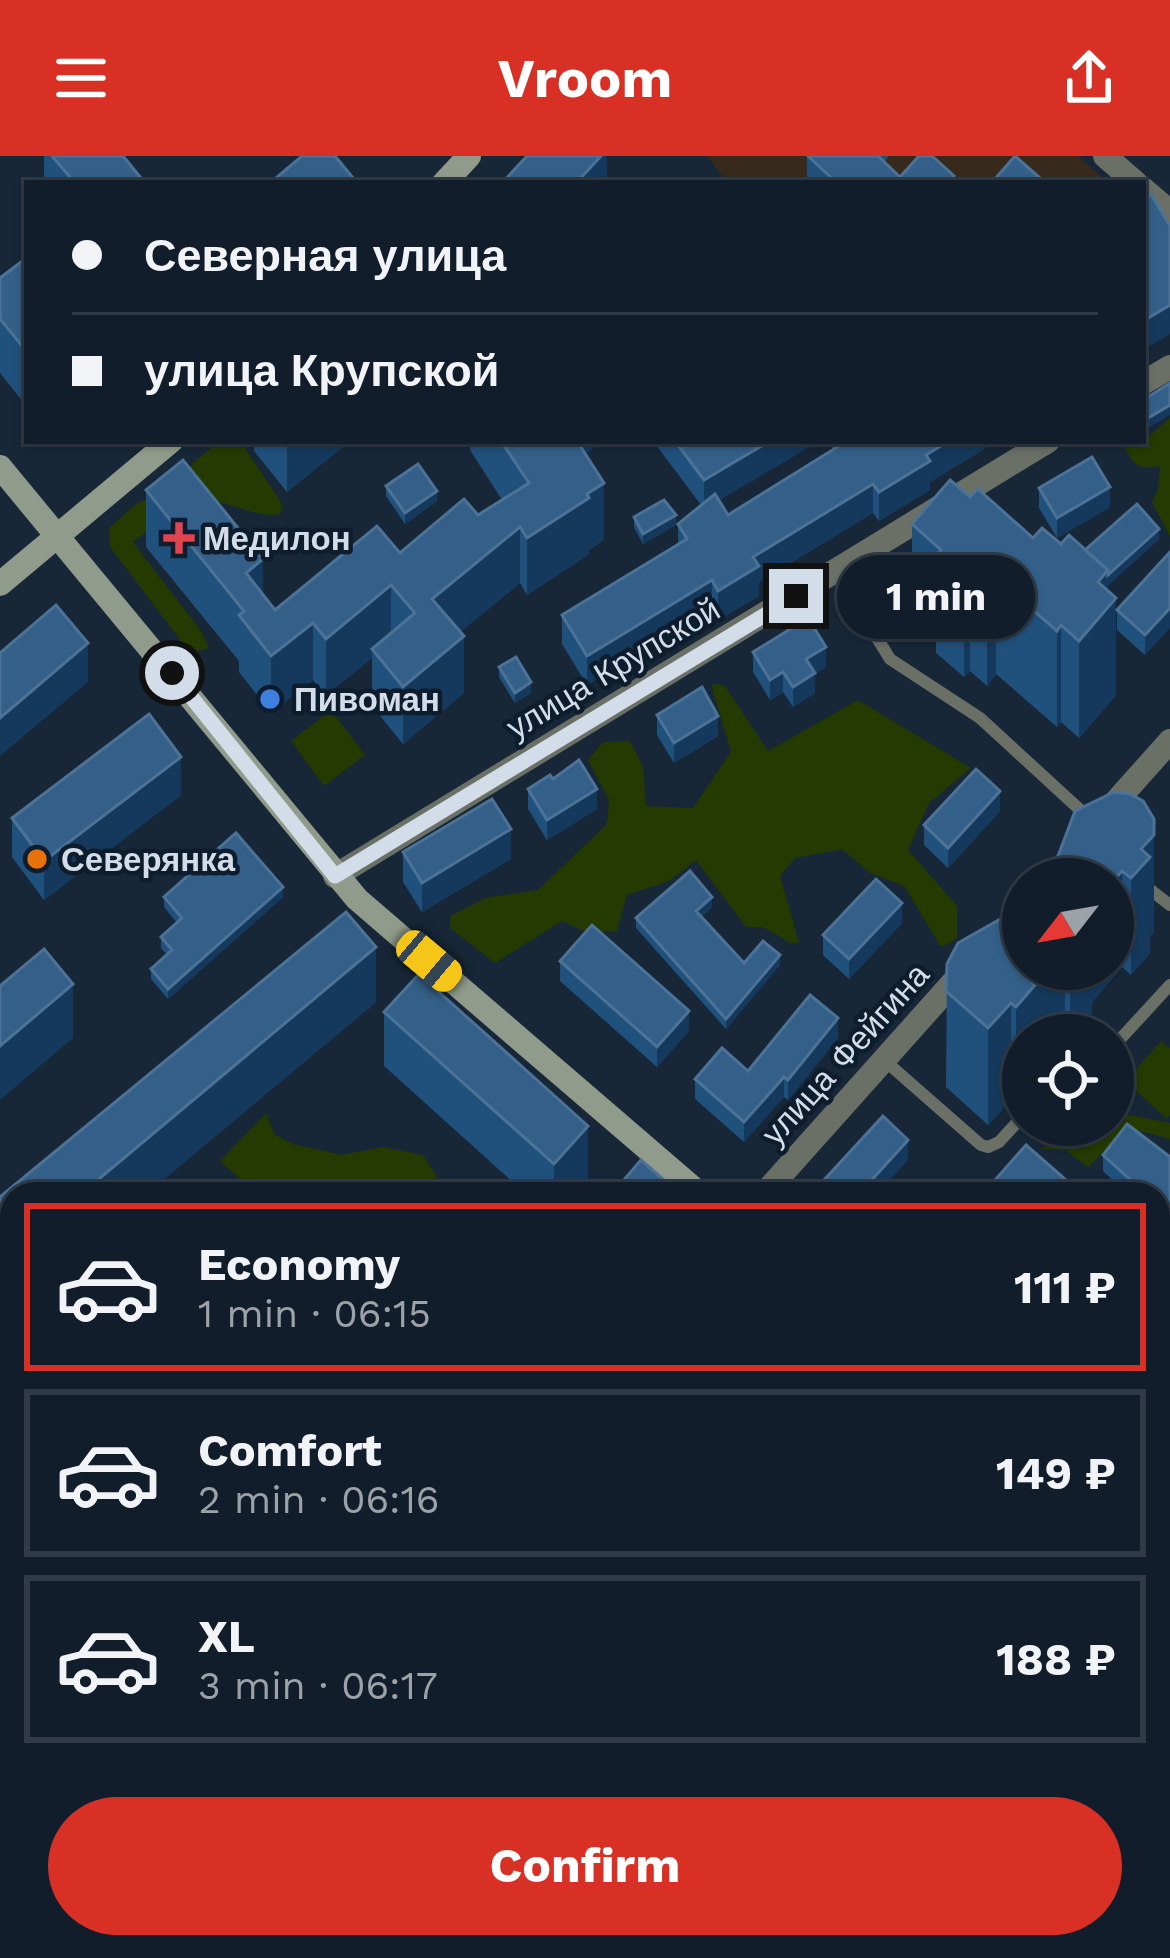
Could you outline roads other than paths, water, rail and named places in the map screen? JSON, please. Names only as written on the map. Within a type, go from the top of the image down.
[{"type":"street","points":[[447,180],[469,156]]},
{"type":"street","points":[[1105,156],[1133,180]]},
{"type":"street","points":[[1146,191],[1170,212]]},
{"type":"street","points":[[0,584],[167,444]]},
{"type":"street","name":"улица Крупской","points":[[335,876],[1043,444]]},
{"type":"street","points":[[0,467],[335,876],[686,1182]]},
{"type":"street","points":[[1090,830],[1170,741]]},
{"type":"street","name":"улица Фейгина","points":[[775,1182],[977,956]]},
{"type":"lane","points":[[836,571],[899,668],[980,718],[1090,830]]},
{"type":"lane","points":[[1136,878],[1170,905]]},
{"type":"lane","points":[[1134,1024],[1170,985]]},
{"type":"lane","points":[[884,1060],[981,1144],[988,1147],[1002,1139]]},
{"type":"place","name":"Медилон","points":[[179,538]]},
{"type":"place","name":"Пивоман","points":[[270,699]]},
{"type":"place","name":"Северянка","points":[[37,859]]}]
